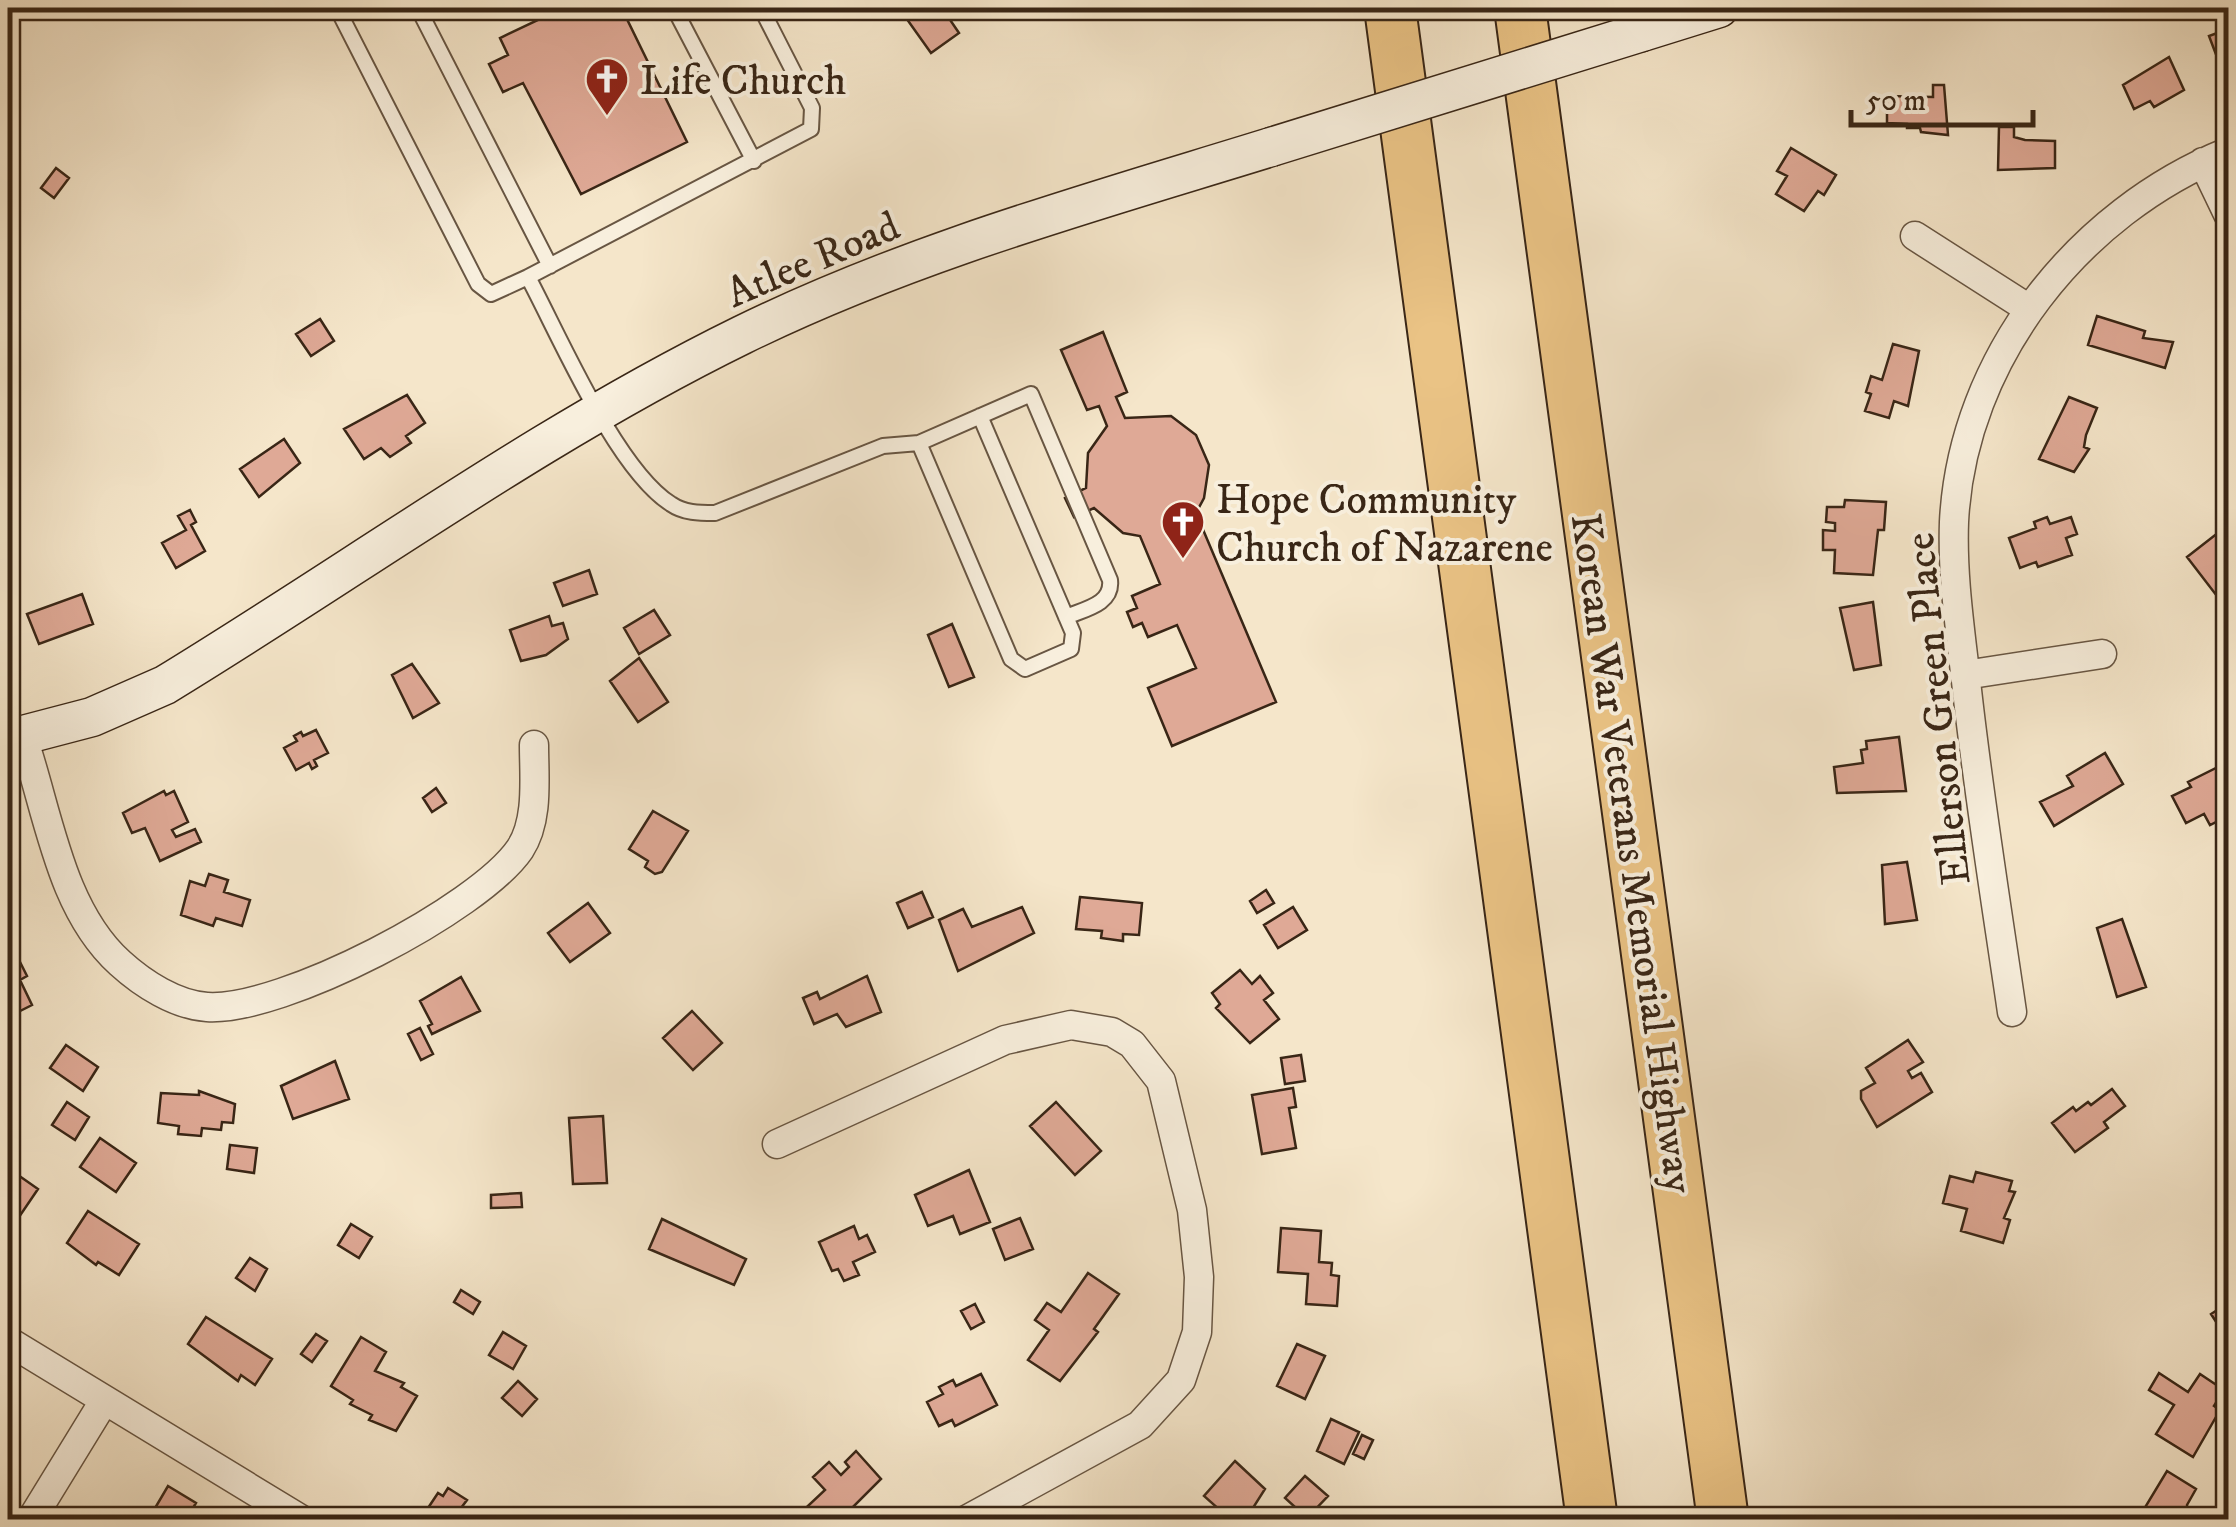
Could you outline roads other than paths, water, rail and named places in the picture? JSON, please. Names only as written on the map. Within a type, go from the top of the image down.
[{"type":"highway","points":[[1390,8],[1592,1520]]},
{"type":"highway","name":"Korean War Veterans Memorial Highway","points":[[1520,8],[1723,1520]]},
{"type":"main road","name":"Atlee Road","points":[[15,737],[92,717],[165,685],[599,412],[742,336],[834,293],[1053,215],[1719,8]]},
{"type":"street","points":[[2216,157],[2228,214]]},
{"type":"street","name":"Ellerson Green Place","points":[[2012,1012],[1954,569],[1960,472],[1990,379],[2030,308],[2086,243],[2132,205],[2216,157]]},
{"type":"street","points":[[1915,236],[2030,308]]},
{"type":"street","points":[[1965,675],[2102,654]]},
{"type":"street","points":[[15,737],[60,860],[96,937],[146,984],[176,1000],[216,1008],[274,998],[317,983],[431,919],[508,864],[528,831],[534,744]]},
{"type":"street","points":[[777,1144],[1005,1040],[1070,1024],[1112,1032],[1132,1044],[1162,1081],[1192,1210],[1199,1277],[1197,1332],[1181,1380],[1140,1426],[966,1520]]},
{"type":"street","points":[[8,1342],[302,1520]]},
{"type":"street","points":[[31,1520],[104,1401]]},
{"type":"lane","points":[[337,8],[478,284],[491,294],[803,136],[814,120],[812,108],[761,8]]},
{"type":"lane","points":[[418,8],[550,266]]},
{"type":"lane","points":[[674,8],[754,161]]},
{"type":"lane","points":[[528,278],[599,412],[649,485],[674,507],[694,513],[715,513],[883,446],[919,443],[1031,394],[1112,590],[1106,598],[1066,617]]},
{"type":"lane","points":[[919,443],[1012,658],[1025,669],[1071,649],[1073,632],[980,416]]},
{"type":"place","name":"Life Church","points":[[607,117]]},
{"type":"place","name":"Hope Community Church of Nazarene","points":[[1183,560]]}]
